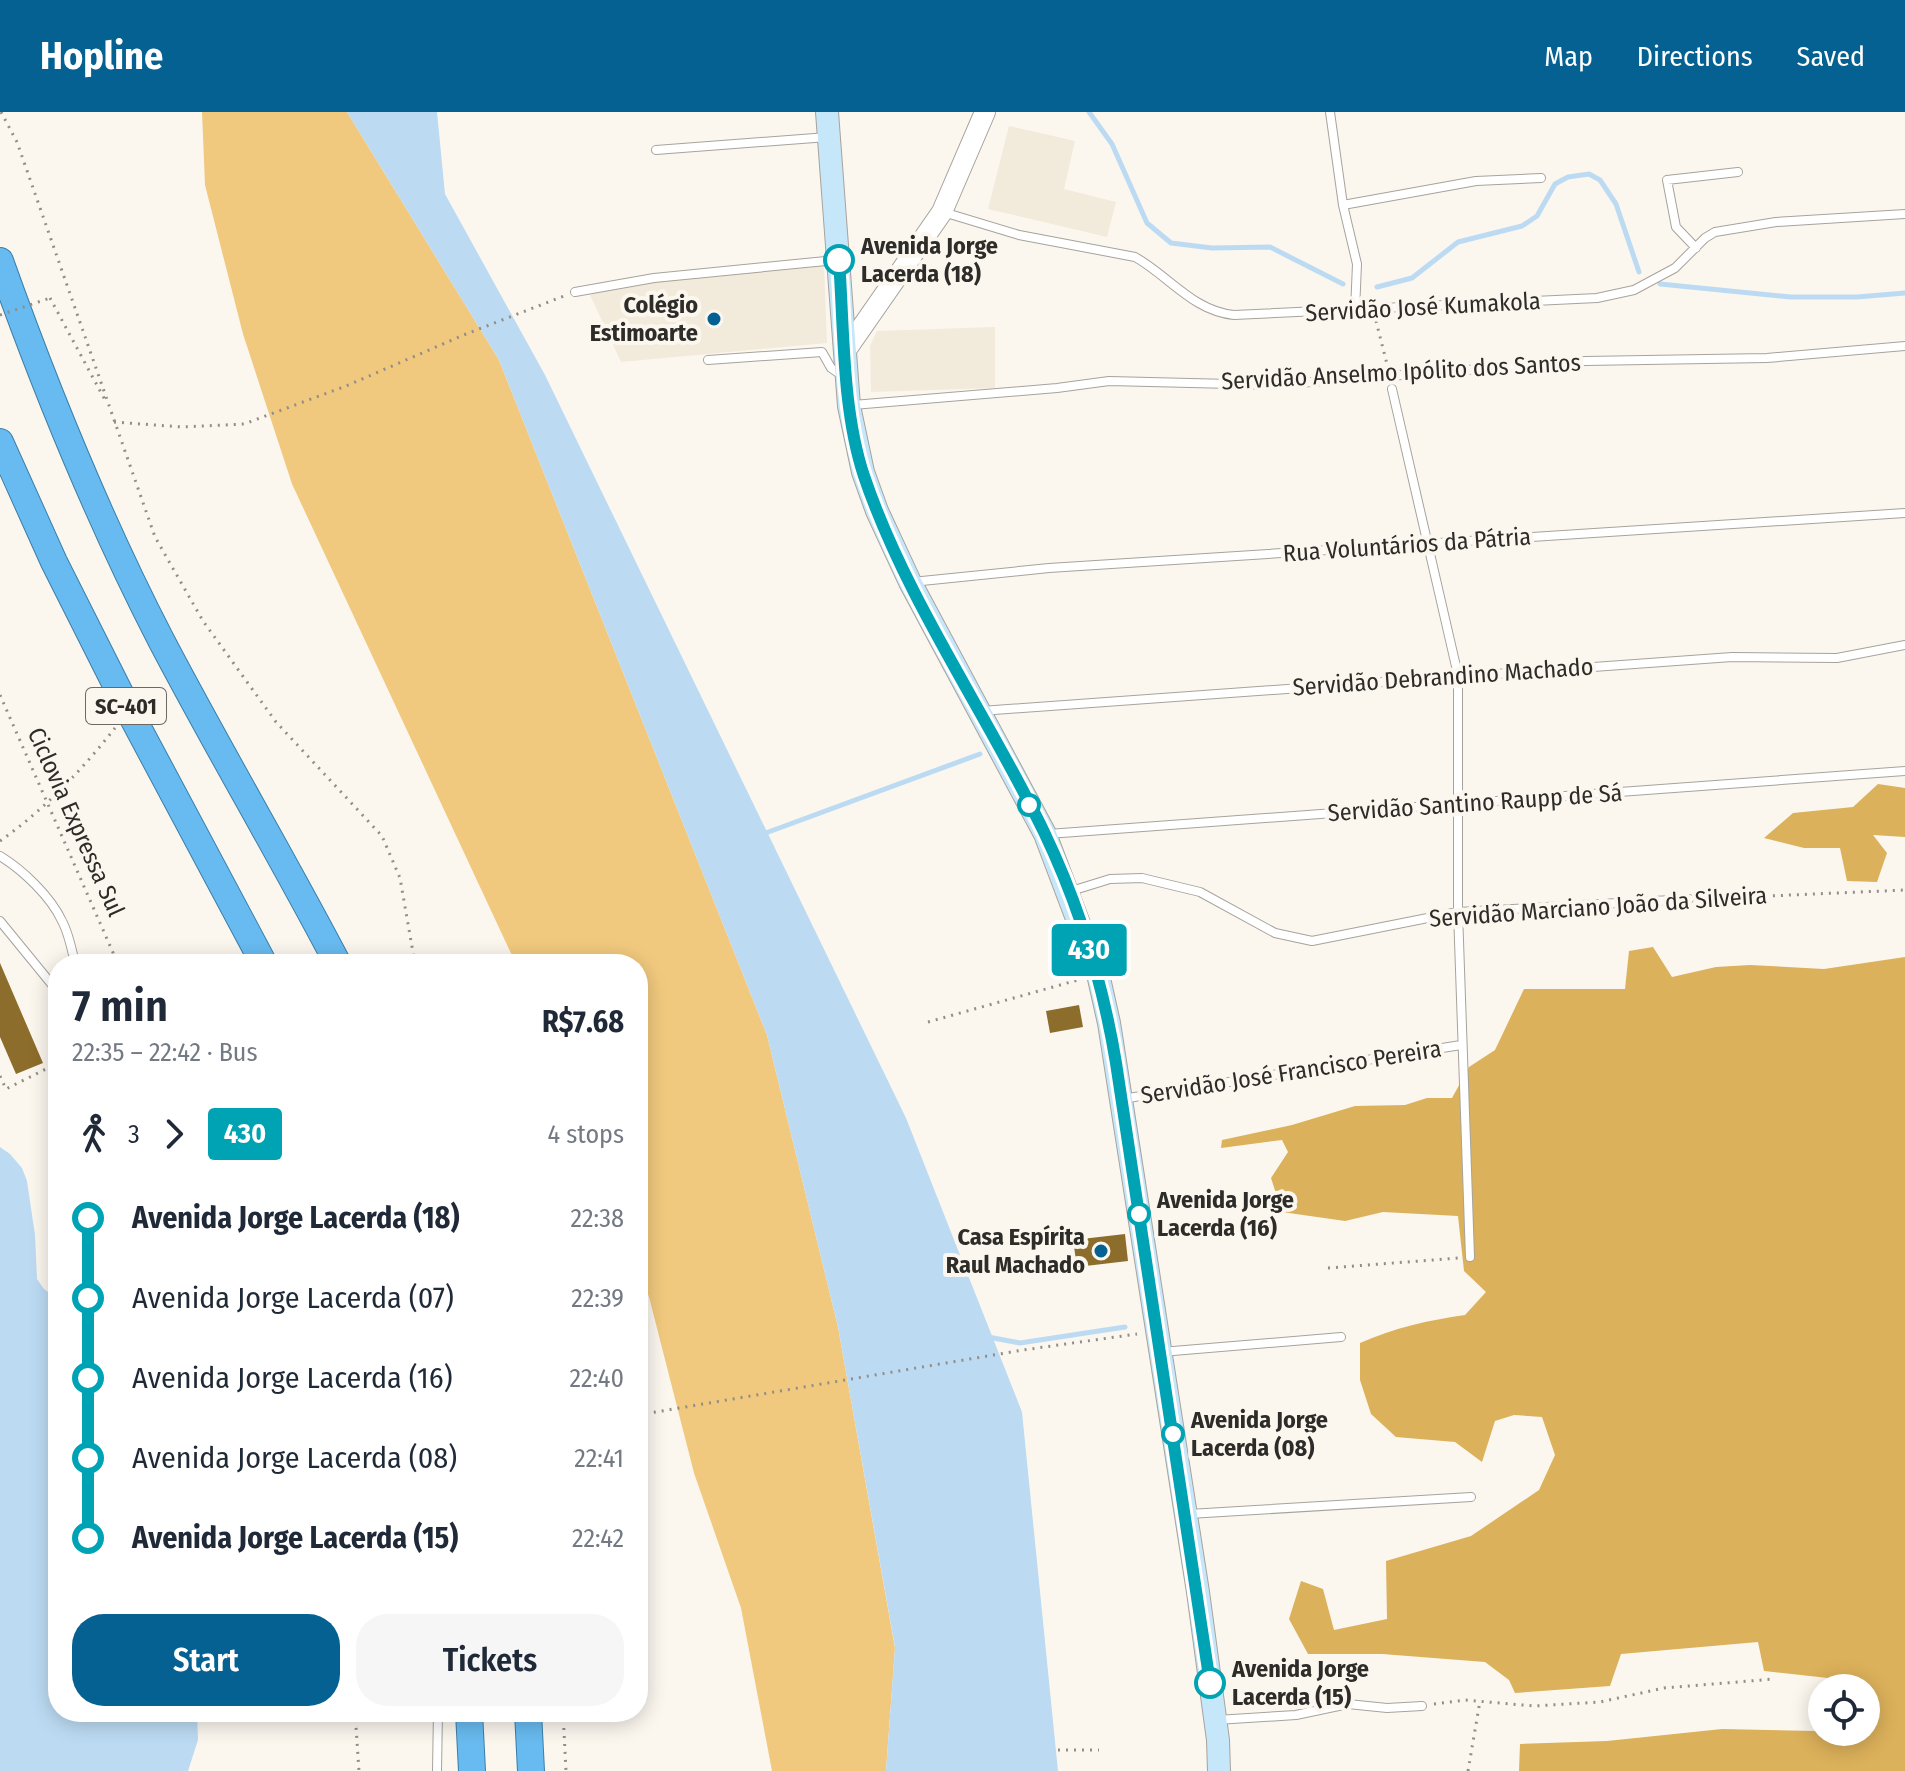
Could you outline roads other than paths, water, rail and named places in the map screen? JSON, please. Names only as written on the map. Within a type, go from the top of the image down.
[{"type":"highway","name":"SC-401","points":[[0,261],[40,372],[108,531],[161,640],[333,954]]},
{"type":"highway","name":"SC-401","points":[[0,442],[54,562],[127,707],[259,954]]},
{"type":"highway","points":[[470,1722],[472,1771]]},
{"type":"highway","points":[[529,1722],[531,1771]]},
{"type":"main road","points":[[827,112],[849,406],[863,472],[877,511],[910,582],[1045,834],[1098,974],[1109,1023],[1186,1514],[1215,1720],[1219,1771]]},
{"type":"street","points":[[846,350],[942,212],[985,112]]},
{"type":"lane","points":[[1330,112],[1343,205],[1357,264],[1355,311]]},
{"type":"lane","points":[[656,150],[829,137]]},
{"type":"lane","points":[[1696,248],[1676,227],[1667,180],[1738,172]]},
{"type":"lane","points":[[1343,205],[1476,181],[1541,178]]},
{"type":"lane","name":"Servidão José Kumakola","points":[[942,212],[1019,235],[1135,257],[1151,266],[1197,304],[1220,314],[1355,311],[1563,300],[1623,293],[1675,268],[1715,232],[1837,217],[1905,214]]},
{"type":"lane","points":[[575,292],[654,278],[839,260]]},
{"type":"lane","name":"Servidão Anselmo Ipólito dos Santos","points":[[849,406],[1109,381],[1272,385],[1585,361],[1767,358],[1905,346]]},
{"type":"lane","points":[[708,360],[822,352],[831,368],[848,380]]},
{"type":"lane","points":[[1392,389],[1458,675],[1458,912],[1470,1257]]},
{"type":"lane","name":"Rua Voluntários da Pátria","points":[[910,582],[1049,568],[1905,513]]},
{"type":"lane","name":"Servidão Debrandino Machado","points":[[980,711],[1732,657],[1837,658],[1905,645]]},
{"type":"lane","name":"Servidão Santino Raupp de Sá","points":[[1045,834],[1905,771]]},
{"type":"lane","points":[[0,856],[54,907],[63,921],[72,954]]},
{"type":"lane","name":"Servidão Marciano João da Silveira","points":[[1068,892],[1110,879],[1142,878],[1200,892],[1275,933],[1312,941],[1458,912],[1689,899]]},
{"type":"lane","points":[[0,921],[48,983]]},
{"type":"lane","name":"Servidão José Francisco Pereira","points":[[1121,1099],[1461,1045]]},
{"type":"lane","points":[[1158,1342],[1341,1337]]},
{"type":"lane","points":[[1186,1514],[1471,1497]]},
{"type":"lane","points":[[1215,1720],[1296,1715],[1348,1704],[1387,1708],[1422,1706]]},
{"type":"lane","points":[[437,1771],[438,1722]]},
{"type":"water","points":[[347,112],[437,112],[445,194],[545,375],[906,1118],[1022,1412],[1058,1771],[886,1771],[895,1647],[838,1327],[767,1035],[499,360]]},
{"type":"water","points":[[0,1147],[22,1168],[27,1181],[35,1235],[37,1279],[48,1292],[48,1722],[197,1722],[198,1740],[188,1771],[0,1771]]},
{"type":"waterway","points":[[1089,112],[1112,144],[1147,223],[1171,243],[1212,248],[1270,247],[1343,284]]},
{"type":"waterway","points":[[1377,287],[1412,278],[1458,242],[1522,226],[1537,216],[1555,184],[1568,177],[1589,174],[1600,180],[1616,204],[1639,272]]},
{"type":"waterway","points":[[1660,284],[1791,297],[1905,293]]},
{"type":"waterway","points":[[763,834],[980,754]]},
{"type":"waterway","points":[[988,1337],[1020,1343],[1125,1327]]},
{"type":"place","name":"Avenida Jorge Lacerda (18)","points":[[839,260]]},
{"type":"place","name":"Colégio Estimoarte","points":[[714,319]]},
{"type":"place","name":"Avenida Jorge Lacerda (16)","points":[[1139,1214]]},
{"type":"place","name":"Casa Espírita Raul Machado","points":[[1101,1251]]},
{"type":"place","name":"Avenida Jorge Lacerda (08)","points":[[1173,1434]]},
{"type":"place","name":"Avenida Jorge Lacerda (15)","points":[[1210,1683]]}]
